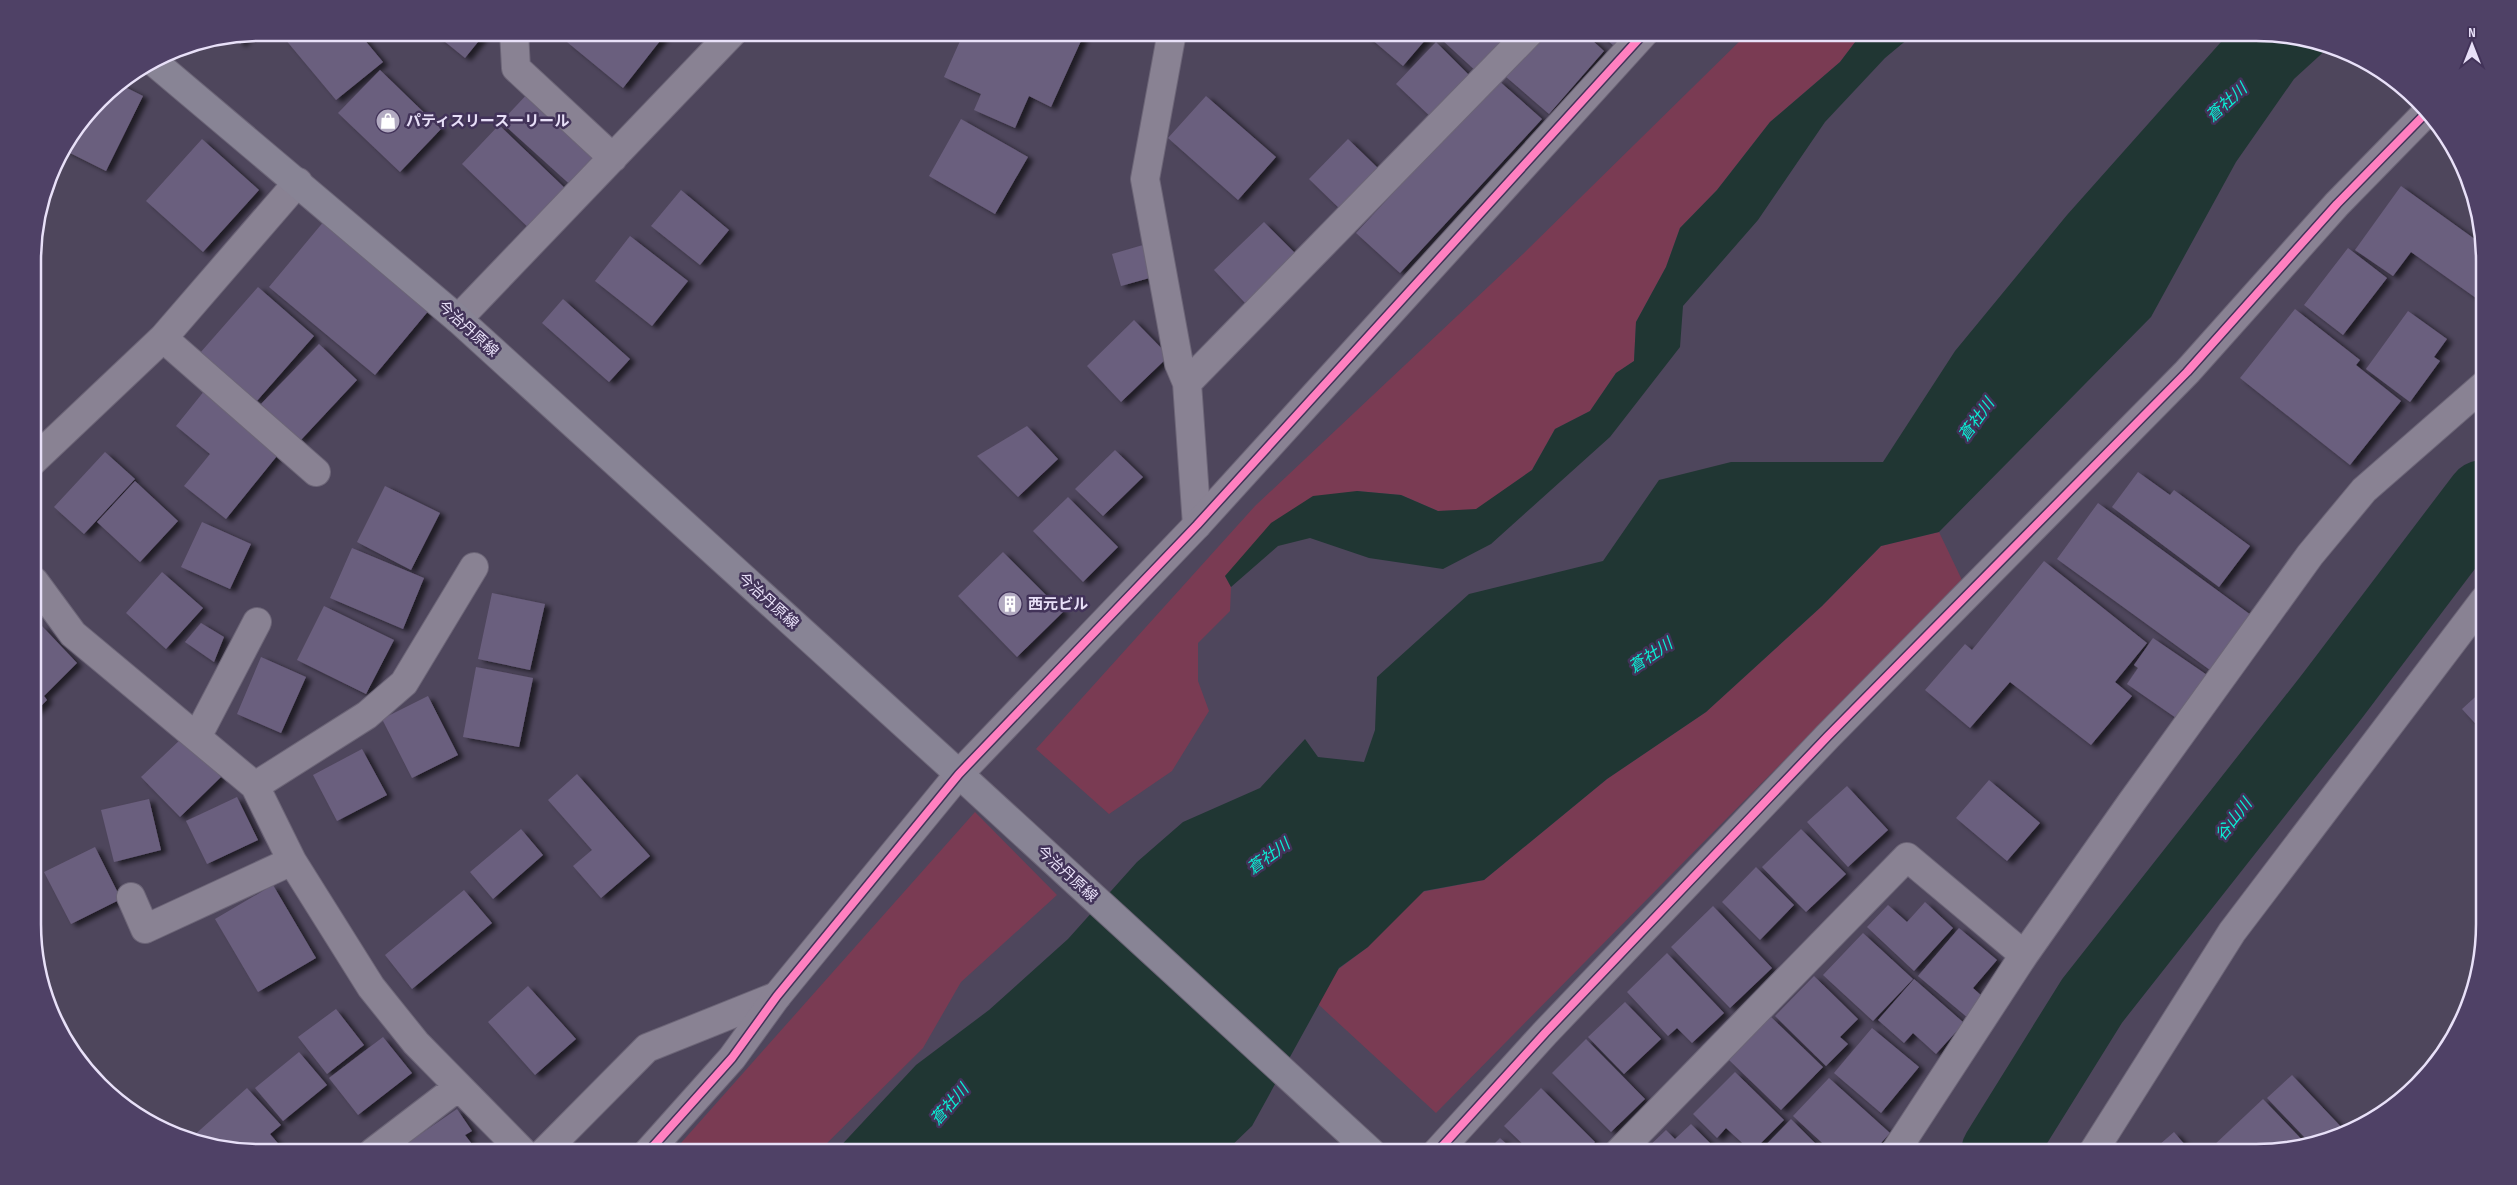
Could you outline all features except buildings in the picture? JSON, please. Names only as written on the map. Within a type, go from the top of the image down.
[{"type":"main road","name":"今治丹原線","points":[[159,66],[458,319],[960,774],[987,801],[1362,1144]]},
{"type":"street","points":[[514,41],[516,68],[613,158]]},
{"type":"street","points":[[458,319],[724,41]]},
{"type":"street","points":[[1170,41],[1145,179],[1179,364],[1187,383],[1197,525]]},
{"type":"street","points":[[1187,383],[1521,41]]},
{"type":"street","points":[[655,1144],[732,1058],[777,996],[960,774],[1197,525],[1636,41]]},
{"type":"street","points":[[1444,1144],[1545,1032],[1828,736],[2187,372],[2337,204],[2422,117]]},
{"type":"street","points":[[41,454],[163,338],[298,182]]},
{"type":"street","points":[[163,338],[316,472]]},
{"type":"street","points":[[1900,1144],[2024,956],[2130,803],[2310,555],[2364,490],[2476,392]]},
{"type":"street","points":[[255,786],[367,715],[404,683],[474,567]]},
{"type":"street","points":[[41,591],[73,634],[255,786],[292,861],[371,988],[416,1043],[515,1144]]},
{"type":"street","points":[[2098,1144],[2232,932],[2476,611]]},
{"type":"street","points":[[197,737],[257,622]]},
{"type":"street","points":[[1627,1144],[1907,857],[2024,956]]},
{"type":"street","points":[[131,898],[145,929],[292,861]]},
{"type":"street","points":[[552,1144],[647,1048],[777,996]]},
{"type":"street","points":[[383,1144],[458,1087]]},
{"type":"shaded area","points":[[1740,41],[1856,41],[1840,62],[1770,122],[1717,190],[1680,228],[1666,267],[1636,322],[1634,361],[1616,373],[1590,411],[1555,429],[1532,470],[1476,510],[1438,511],[1401,495],[1357,491],[1225,576],[1231,587],[1230,611],[1198,643],[1198,681],[1209,711],[1172,771],[1109,814],[1036,749],[1255,506],[1523,254]]},
{"type":"shaded area","points":[[1939,532],[1962,580],[1436,1113],[1319,1005],[1316,986],[1368,947],[1396,897],[1484,880],[1607,779],[1706,712],[1822,606],[1881,546]]},
{"type":"shaded area","points":[[975,812],[1057,895],[961,982],[923,1048],[826,1144],[680,1144]]},
{"type":"water","points":[[1856,41],[1905,41],[1885,58],[1825,122],[1758,220],[1683,306],[1680,347],[1610,437],[1491,544],[1443,569],[1369,558],[1310,538],[1278,546],[1231,587],[1225,576],[1271,523],[1313,496],[1357,491],[1401,495],[1438,511],[1476,509],[1532,470],[1555,429],[1590,411],[1616,373],[1634,361],[1636,322],[1666,267],[1680,228],[1717,190],[1770,122],[1840,62]]},
{"type":"water","name":"蒼社川","points":[[2222,41],[2284,43],[2323,52],[2294,79],[2236,162],[2151,317],[1939,532],[1881,546],[1822,606],[1706,712],[1607,779],[1484,880],[1424,891],[1368,947],[1339,968],[1252,1126],[1233,1144],[842,1144],[916,1065],[989,1010],[1068,939],[1137,862],[1183,822],[1260,788],[1305,739],[1318,757],[1364,762],[1375,730],[1377,677],[1469,594],[1603,561],[1659,480],[1731,462],[1883,462],[1955,351],[2067,215]]},
{"type":"waterway","name":"谷山川","points":[[2003,1144],[2092,1001],[2333,695],[2476,506]]},
{"type":"cycle path","points":[[655,1144],[732,1058],[777,996],[959,774],[1197,525],[1637,41]]},
{"type":"cycle path","points":[[1444,1144],[1545,1033],[1828,736],[2187,372],[2337,204],[2422,117]]},
{"type":"place","name":"パティスリースーリール","points":[[388,121]]},
{"type":"place","name":"西元ビル","points":[[1010,604]]}]
